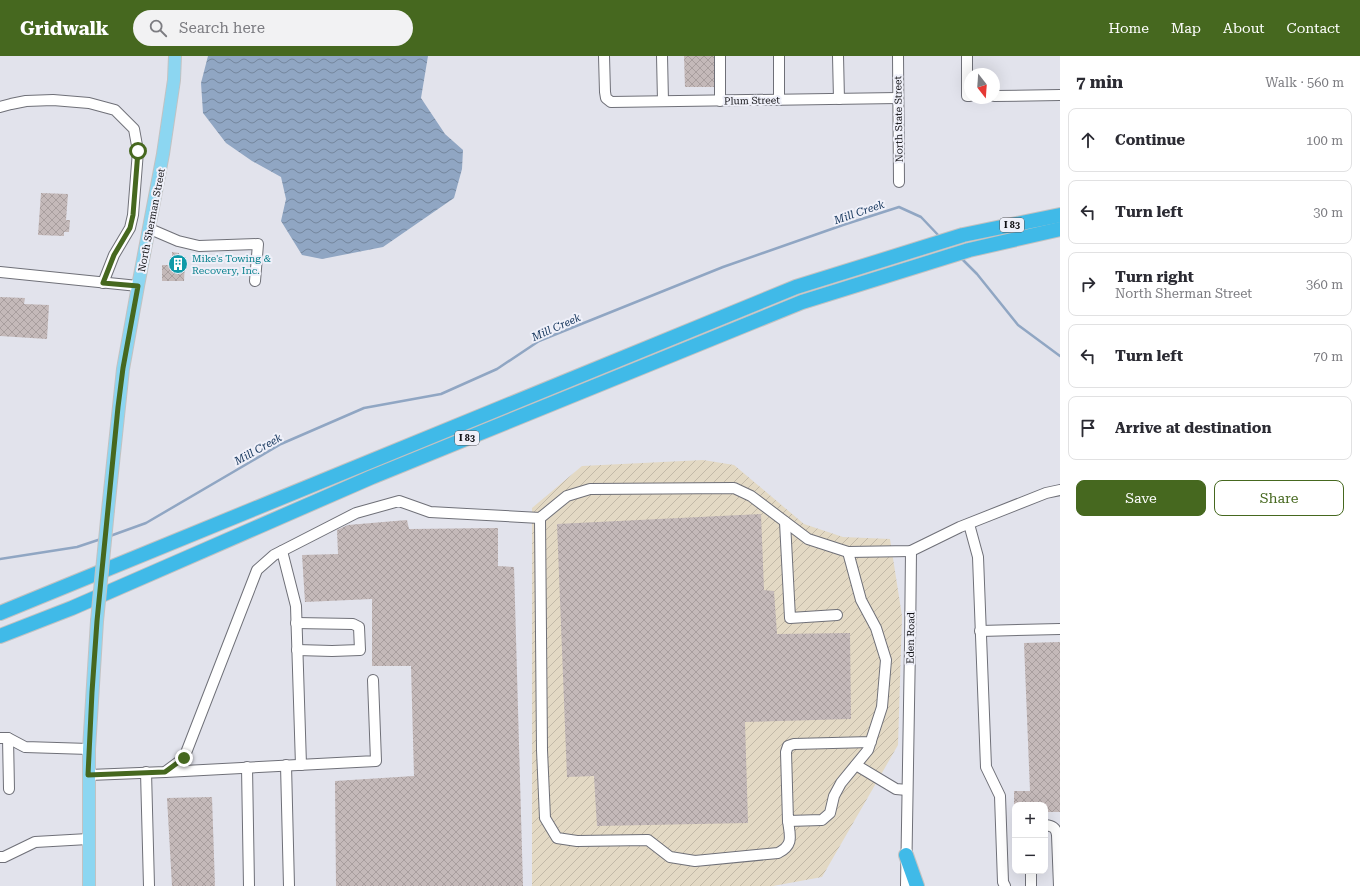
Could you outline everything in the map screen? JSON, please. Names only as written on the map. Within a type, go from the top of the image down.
[{"type":"highway","name":"I 83","points":[[0,613],[796,288],[963,235],[1060,215]]},
{"type":"highway","name":"I 83","points":[[0,636],[72,608],[372,477],[802,302],[969,250],[1060,229]]},
{"type":"highway","points":[[906,856],[908,885]]},
{"type":"main road","name":"North Sherman Street","points":[[89,886],[89,749],[97,621],[108,510],[123,368],[163,154],[174,80],[175,56]]},
{"type":"street","name":"Plum Street","points":[[604,56],[605,92],[606,98],[611,102],[898,98]]},
{"type":"street","points":[[662,56],[663,101]]},
{"type":"street","points":[[720,56],[720,101]]},
{"type":"street","points":[[779,56],[779,100]]},
{"type":"street","points":[[838,56],[839,99]]},
{"type":"street","name":"North State Street","points":[[898,56],[900,182]]},
{"type":"street","points":[[968,56],[968,68]]},
{"type":"street","points":[[1000,96],[1060,95]]},
{"type":"street","points":[[0,107],[26,101],[52,100],[89,103],[115,110],[134,129],[138,151],[133,215],[130,228],[114,255],[103,283]]},
{"type":"street","points":[[150,229],[178,242],[199,246],[258,244],[255,281]]},
{"type":"street","points":[[0,272],[138,286]]},
{"type":"street","points":[[165,772],[184,758],[257,570],[274,555],[356,513],[399,501],[430,512],[540,518],[567,496],[590,489],[734,488],[751,496],[808,539],[848,552],[910,551],[969,524],[1046,493],[1060,490]]},
{"type":"street","points":[[540,518],[542,750],[545,818],[557,838],[578,841],[648,840],[670,857],[696,862],[778,853],[786,849],[790,842],[786,752],[788,746],[794,744],[871,742]]},
{"type":"street","points":[[785,522],[790,618],[837,615]]},
{"type":"street","points":[[969,524],[978,557],[986,767],[1000,796],[1003,882],[1005,886]]},
{"type":"street","points":[[282,551],[296,606],[301,765]]},
{"type":"street","name":"Eden Road","points":[[906,856],[910,653],[910,551]]},
{"type":"street","points":[[788,821],[822,820],[830,813],[834,796],[841,783],[868,750],[882,707],[886,660],[876,628],[861,600],[848,552]]},
{"type":"street","points":[[296,623],[353,624],[359,627],[360,650],[297,650]]},
{"type":"street","points":[[980,631],[1060,629]]},
{"type":"street","points":[[88,775],[376,761],[373,680]]},
{"type":"street","points":[[9,789],[4,738],[26,747],[89,749]]},
{"type":"street","points":[[856,765],[896,789],[907,790]]},
{"type":"street","points":[[286,766],[289,886]]},
{"type":"street","points":[[247,767],[250,886]]},
{"type":"street","points":[[146,772],[149,886]]},
{"type":"street","points":[[1048,826],[1052,826],[1058,832],[1059,886]]},
{"type":"street","points":[[0,857],[4,857],[35,842],[88,839]]},
{"type":"street","points":[[1031,874],[1031,886]]},
{"type":"shaded area","points":[[703,460],[734,465],[804,524],[843,537],[890,539],[902,616],[898,745],[822,877],[773,886],[532,886],[532,508],[582,466]]},
{"type":"water","points":[[208,56],[428,56],[421,98],[445,134],[463,150],[462,169],[454,198],[383,247],[322,259],[302,255],[281,221],[286,199],[281,177],[252,161],[226,143],[203,113],[201,83]]},
{"type":"building","points":[[684,56],[714,56],[714,87],[685,87]]},
{"type":"building","points":[[41,193],[68,194],[66,220],[70,220],[69,232],[64,232],[64,236],[38,235]]},
{"type":"building","name":"Mike's Towing & Recovery, Inc.","points":[[172,252],[179,253],[181,263],[185,263],[184,281],[162,281],[162,265],[172,265]]},
{"type":"building","points":[[0,297],[25,298],[24,304],[49,305],[47,339],[0,336]]},
{"type":"building","points":[[761,514],[764,590],[774,591],[777,634],[850,633],[851,719],[745,722],[748,823],[597,826],[594,776],[567,777],[557,524]]},
{"type":"building","points":[[407,520],[409,529],[498,528],[498,566],[514,567],[523,886],[336,886],[335,781],[414,776],[411,666],[372,666],[372,599],[305,602],[302,555],[338,554],[337,530],[348,525]]},
{"type":"building","points":[[1060,642],[1060,812],[1048,812],[1048,802],[1014,802],[1014,791],[1030,791],[1024,643]]},
{"type":"building","points":[[212,797],[215,886],[172,886],[167,798]]},
{"type":"waterway","name":"Mill Creek","points":[[110,536],[146,523],[281,444],[364,408],[441,394],[497,369],[539,341],[723,267],[899,207],[921,217],[940,237]]},
{"type":"waterway","name":"Mill Creek","points":[[960,257],[977,274],[1018,325],[1060,356]]},
{"type":"waterway","name":"Mill Creek","points":[[0,559],[77,547],[101,539]]},
{"type":"place","name":"Mike's Towing & Recovery, Inc.","points":[[178,264]]},
{"type":"route","points":[[138,151],[133,215],[130,228],[114,255],[103,283],[138,286],[123,368],[118,407],[97,621],[88,775],[165,772],[184,758]]}]
